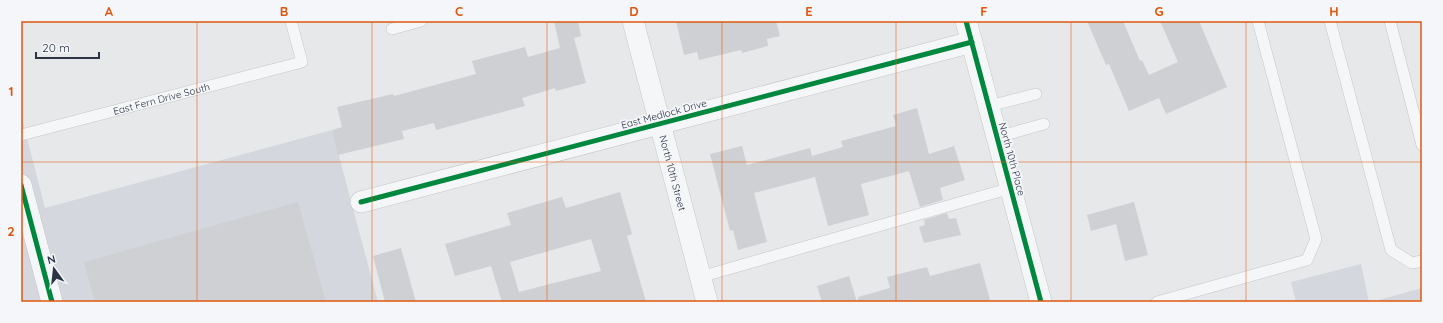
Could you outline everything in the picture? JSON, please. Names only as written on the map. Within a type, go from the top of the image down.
[{"type":"street","name":"North 10th Street","points":[[633,21],[707,302]]},
{"type":"street","name":"North 10th Place","points":[[966,21],[1041,302]]},
{"type":"street","name":"East Medlock Drive","points":[[361,202],[972,42]]},
{"type":"street","points":[[21,185],[52,302]]},
{"type":"lane","name":"East Fern Drive South","points":[[21,135],[302,62],[291,21]]},
{"type":"lane","points":[[392,29],[421,21]]},
{"type":"lane","points":[[1157,302],[1307,260],[1316,239],[1258,21]]},
{"type":"lane","points":[[1330,21],[1391,250],[1412,263],[1422,261]]},
{"type":"lane","points":[[1390,21],[1422,145]]},
{"type":"lane","points":[[989,106],[1036,94]]},
{"type":"lane","points":[[997,137],[1044,124]]},
{"type":"lane","points":[[700,277],[1011,188]]},
{"type":"shaded area","points":[[21,115],[45,208],[332,130],[378,302],[21,302]]},
{"type":"shaded area","points":[[1361,264],[1369,302],[1296,302],[1291,282]]},
{"type":"shaded area","points":[[1422,288],[1422,302],[1372,302]]},
{"type":"building","points":[[554,21],[578,21],[581,36],[574,38],[586,83],[556,91],[555,88],[522,98],[525,106],[436,130],[434,123],[402,131],[404,139],[338,155],[332,130],[342,127],[337,107],[393,94],[394,96],[476,74],[472,61],[525,47],[528,57],[560,48]]},
{"type":"building","points":[[676,21],[776,21],[780,36],[767,39],[768,46],[742,53],[741,50],[699,60],[697,52],[684,55]]},
{"type":"building","points":[[1087,21],[1123,21],[1140,61],[1142,60],[1149,75],[1178,62],[1160,21],[1199,21],[1227,87],[1166,114],[1159,98],[1129,111],[1109,64],[1106,65]]},
{"type":"building","points":[[917,108],[929,154],[954,146],[965,180],[940,188],[943,200],[920,207],[909,171],[861,184],[869,215],[828,226],[815,177],[754,193],[767,242],[738,250],[733,230],[730,231],[710,154],[742,146],[747,165],[810,148],[812,156],[843,147],[841,141],[896,126],[893,115]]},
{"type":"building","points":[[620,192],[632,234],[627,236],[646,302],[502,302],[491,266],[455,276],[445,244],[511,225],[507,213],[562,197],[566,208]],"holes":[[[591,239],[601,271],[519,292],[510,262]]]},
{"type":"building","points":[[298,202],[326,302],[95,302],[84,262]]},
{"type":"building","points":[[1134,202],[1148,255],[1125,261],[1116,224],[1091,231],[1087,215]]},
{"type":"building","points":[[947,213],[949,219],[956,218],[961,235],[924,243],[919,227],[925,225],[924,220]]},
{"type":"building","points":[[401,248],[416,302],[385,302],[373,256]]},
{"type":"building","points":[[980,263],[990,300],[981,302],[858,302],[858,297],[890,288],[887,277],[927,267],[930,276]]},
{"type":"building","points":[[849,276],[857,302],[822,302],[817,286]]},
{"type":"cycle path","points":[[966,21],[1041,302]]},
{"type":"cycle path","points":[[361,202],[972,42]]},
{"type":"cycle path","points":[[21,185],[52,302]]}]
